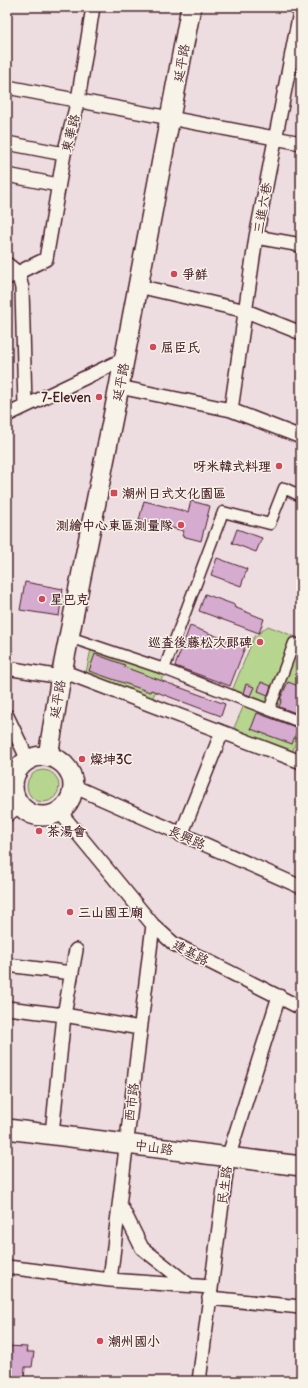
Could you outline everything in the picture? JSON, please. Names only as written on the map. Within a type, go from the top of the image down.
[{"type":"main road","name":"延平路","points":[[48,756],[69,637],[119,387],[191,7]]},
{"type":"main road","points":[[39,756],[48,756],[62,762],[68,769],[73,786],[71,796],[66,804],[59,811],[51,814],[34,814],[13,810],[15,796],[10,786],[18,769],[28,760],[39,756]]},
{"type":"main road","name":"中山路","points":[[7,1129],[126,1142],[228,1158],[301,1166]]},
{"type":"street","name":"東華路","points":[[12,276],[46,259],[58,185],[64,154],[78,100],[94,7]]},
{"type":"street","name":"三進六巷","points":[[231,410],[256,237],[275,138],[297,45],[301,7]]},
{"type":"street","points":[[7,87],[171,117],[301,143]]},
{"type":"street","points":[[7,143],[64,154]]},
{"type":"street","points":[[7,176],[58,185]]},
{"type":"street","points":[[256,237],[301,244]]},
{"type":"street","points":[[7,264],[12,276],[22,288],[25,406]]},
{"type":"street","points":[[138,286],[246,311],[301,333]]},
{"type":"street","points":[[7,415],[124,359]]},
{"type":"street","points":[[119,387],[231,410],[301,437]]},
{"type":"street","points":[[164,669],[223,512],[270,524],[284,488],[301,496]]},
{"type":"street","points":[[69,637],[164,669],[295,720]]},
{"type":"street","points":[[270,710],[294,643]]},
{"type":"street","points":[[7,668],[62,674],[301,762]]},
{"type":"street","points":[[7,716],[28,760]]},
{"type":"street","points":[[181,835],[222,732]]},
{"type":"street","name":"長興路","points":[[73,786],[301,887]]},
{"type":"street","name":"建基路","points":[[59,811],[153,925],[174,944],[301,1008]]},
{"type":"street","name":"西市路","points":[[110,1280],[153,925]]},
{"type":"street","points":[[52,1134],[64,1015],[76,950]]},
{"type":"street","points":[[7,965],[72,973]]},
{"type":"street","name":"民生路","points":[[199,1381],[228,1158],[279,996]]},
{"type":"street","points":[[7,1008],[64,1015],[140,1028]]},
{"type":"street","points":[[120,1204],[142,1248],[189,1285]]},
{"type":"street","points":[[7,1268],[110,1280],[189,1285],[210,1292],[301,1307]]},
{"type":"green space","points":[[268,626],[301,639],[301,727],[292,753],[233,730],[244,705],[164,674],[152,699],[86,673],[93,639],[232,691],[254,637]]},
{"type":"green space","points":[[43,770],[49,771],[56,777],[59,786],[58,792],[52,799],[43,802],[37,801],[30,795],[27,786],[28,780],[34,773]]},
{"type":"building","name":"測繪中心東區測量隊","points":[[144,501],[188,512],[191,501],[210,506],[201,541],[182,536],[184,531],[139,520]]},
{"type":"building","points":[[237,529],[262,538],[256,552],[232,543]]},
{"type":"building","points":[[217,558],[247,569],[241,586],[211,575]]},
{"type":"building","name":"星巴克","points":[[25,582],[63,589],[59,616],[20,610]]},
{"type":"building","points":[[205,594],[235,605],[234,607],[264,619],[259,633],[199,611]]},
{"type":"building","points":[[190,626],[245,647],[230,686],[175,666]]},
{"type":"building","points":[[95,654],[125,665],[124,667],[225,704],[221,716],[151,690],[150,692],[89,671]]},
{"type":"building","points":[[261,682],[271,686],[268,695],[258,691]]},
{"type":"building","points":[[288,682],[301,687],[301,698],[296,713],[279,707],[282,699],[280,699]]},
{"type":"building","points":[[246,684],[254,687],[250,696],[243,693]]},
{"type":"building","points":[[257,713],[298,728],[292,744],[251,729]]},
{"type":"building","points":[[7,1346],[27,1347],[26,1352],[34,1352],[32,1367],[25,1367],[24,1381],[7,1381]]},
{"type":"place","name":"爭鮮","points":[[174,274]]},
{"type":"place","name":"屈臣氏","points":[[153,347]]},
{"type":"place","name":"7-Eleven","points":[[99,397]]},
{"type":"place","name":"呀米韓式料理","points":[[279,466]]},
{"type":"place","name":"潮州日式文化園區","points":[[114,493]]},
{"type":"place","name":"測繪中心東區測量隊","points":[[181,525]]},
{"type":"place","name":"星巴克","points":[[42,599]]},
{"type":"place","name":"巡查後藤松次郎碑","points":[[260,642]]},
{"type":"place","name":"燦坤3C","points":[[82,759]]},
{"type":"place","name":"茶湯會","points":[[39,831]]},
{"type":"place","name":"三山國王廟","points":[[70,912]]},
{"type":"place","name":"潮州國小","points":[[100,1341]]}]
